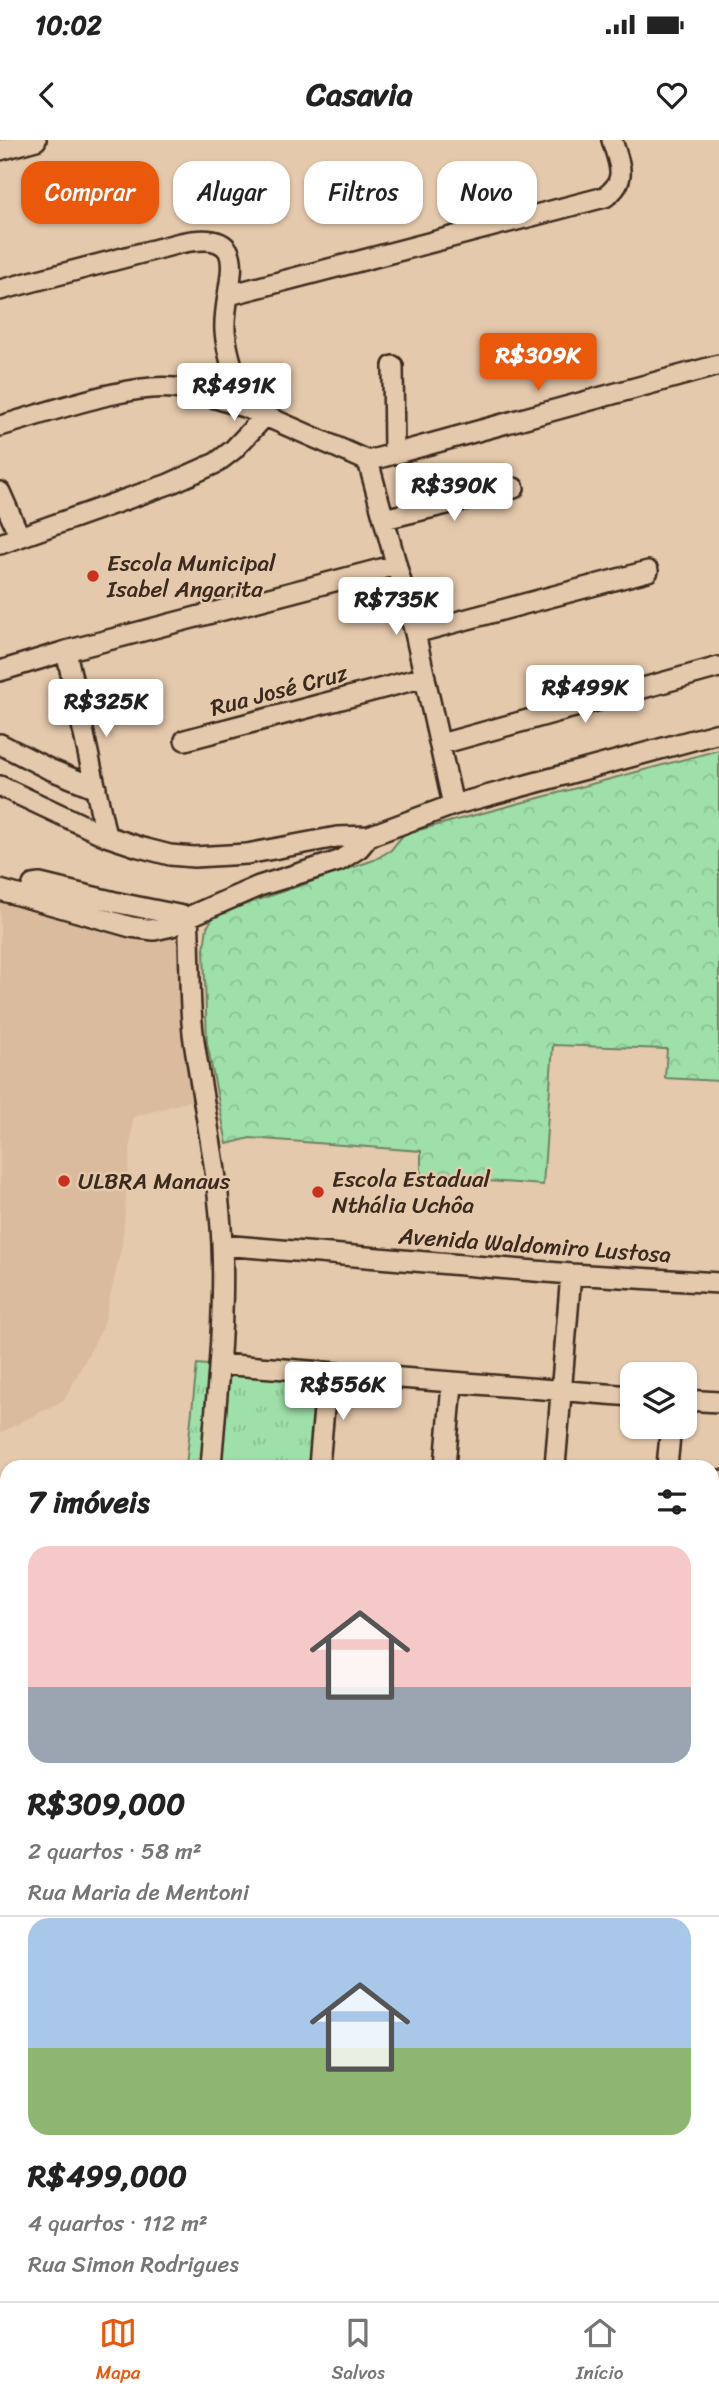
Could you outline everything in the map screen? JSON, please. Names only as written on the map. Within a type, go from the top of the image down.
[{"type":"street","points":[[0,150],[36,140]]},
{"type":"street","points":[[229,295],[605,197],[618,186],[621,171],[612,140]]},
{"type":"street","points":[[0,290],[180,243],[210,239],[220,242],[227,248],[230,256],[225,332],[237,384],[257,412]]},
{"type":"street","points":[[0,426],[142,389],[175,388],[257,412],[368,461],[719,365]]},
{"type":"street","points":[[393,366],[394,453]]},
{"type":"street","points":[[0,544],[19,535],[169,484],[216,463],[233,450],[257,412]]},
{"type":"street","points":[[368,461],[415,633],[453,806]]},
{"type":"street","points":[[384,519],[514,488]]},
{"type":"street","points":[[0,492],[19,535]]},
{"type":"street","points":[[0,671],[66,651],[396,565]]},
{"type":"street","points":[[415,633],[648,571]]},
{"type":"street","points":[[66,651],[106,836]]},
{"type":"street","points":[[440,744],[719,667]]},
{"type":"street","name":"Rua José Cruz","points":[[185,740],[425,677]]},
{"type":"street","points":[[0,786],[106,836],[139,847],[170,855],[194,857],[247,854],[337,837],[369,836],[453,806],[719,733]]},
{"type":"street","points":[[0,744],[39,765],[96,788]]},
{"type":"street","points":[[0,890],[131,927],[154,930],[172,926],[259,886],[339,861],[359,848],[369,836]]},
{"type":"street","points":[[188,917],[191,1017],[212,1136],[222,1245],[220,1364],[212,1460]]},
{"type":"street","name":"Avenida Waldomiro Lustosa","points":[[222,1245],[571,1274],[719,1283]]},
{"type":"street","points":[[555,1460],[571,1274]]},
{"type":"street","points":[[220,1364],[620,1395]]},
{"type":"street","points":[[320,1460],[327,1374]]},
{"type":"street","points":[[446,1460],[452,1384]]},
{"type":"street","points":[[697,1401],[719,1402]]},
{"type":"street","points":[[668,1460],[670,1439]]},
{"type":"shaded area","name":"ULBRA Manaus","points":[[0,895],[136,938],[177,934],[184,1059],[193,1100],[133,1117],[122,1245],[103,1327],[64,1400],[0,1433]]},
{"type":"green space","points":[[719,750],[719,1081],[665,1078],[667,1049],[553,1045],[543,1185],[421,1176],[421,1151],[250,1138],[227,1144],[207,1043],[204,949],[207,927],[215,915],[374,860],[391,850],[404,834]]},
{"type":"green space","points":[[197,1364],[323,1376],[316,1460],[187,1460]]},
{"type":"place","name":"Escola Municipal Isabel Angarita","points":[[93,576]]},
{"type":"place","name":"ULBRA Manaus","points":[[64,1181]]},
{"type":"place","name":"Escola Estadual Nthália Uchôa","points":[[318,1192]]}]
